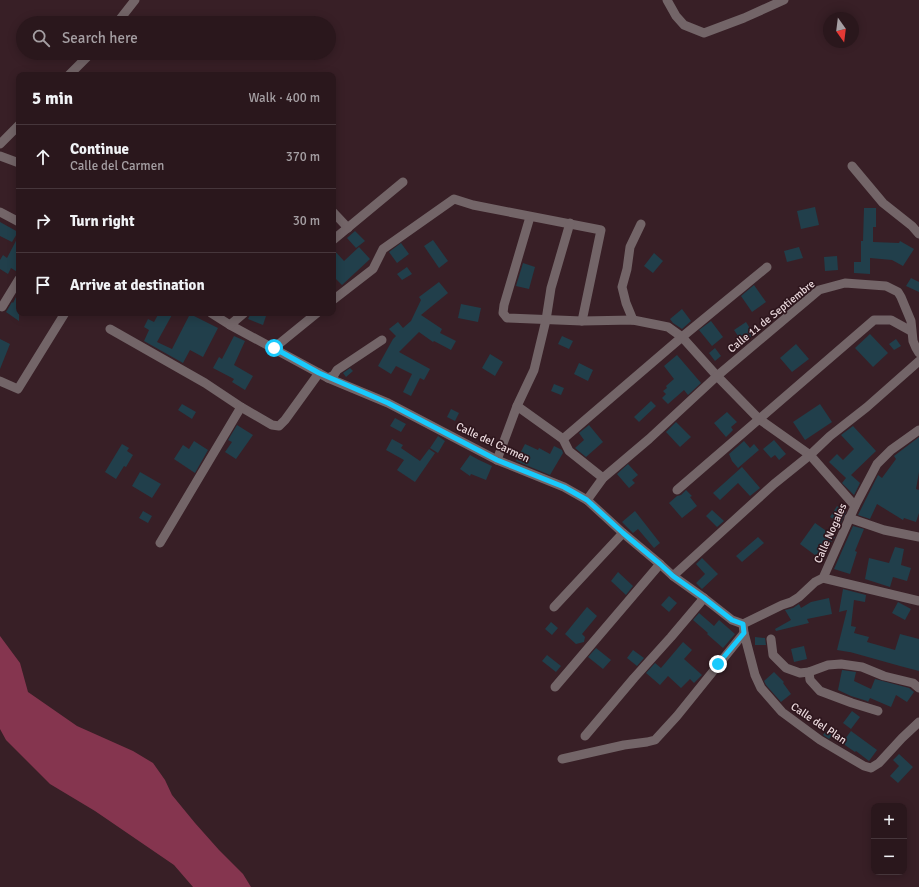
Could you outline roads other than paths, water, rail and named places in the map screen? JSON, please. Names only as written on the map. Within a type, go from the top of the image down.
[{"type":"street","points":[[122,16],[134,0]]},
{"type":"street","points":[[667,0],[676,16],[684,25],[704,33],[744,18],[784,0]]},
{"type":"street","points":[[72,72],[84,60]]},
{"type":"street","points":[[0,144],[16,128]]},
{"type":"street","points":[[0,156],[16,162]]},
{"type":"street","points":[[852,166],[883,203],[912,226],[919,234]]},
{"type":"street","points":[[336,238],[404,182]]},
{"type":"street","points":[[336,298],[373,269],[383,249],[454,199],[473,205],[601,230],[582,321]]},
{"type":"street","points":[[1,215],[16,221]]},
{"type":"street","points":[[336,215],[348,228]]},
{"type":"street","points":[[530,216],[504,306],[503,313],[507,318],[582,321],[633,320],[668,327],[682,336],[717,376],[759,419],[810,455],[855,506]]},
{"type":"street","points":[[497,460],[517,406],[534,370],[546,320],[551,288],[570,223]]},
{"type":"street","points":[[633,320],[626,304],[622,287],[627,269],[630,247],[641,224]]},
{"type":"street","points":[[563,439],[682,336],[767,267]]},
{"type":"street","name":"Calle 11 de Septiembre","points":[[717,376],[819,290],[845,283],[886,286],[898,292],[911,321],[913,341],[918,348]]},
{"type":"street","points":[[2,307],[16,284]]},
{"type":"street","points":[[0,381],[18,389],[63,316]]},
{"type":"street","name":"Calle del Carmen","points":[[216,316],[328,378],[388,403],[497,460],[564,487],[587,500],[673,576],[743,629]]},
{"type":"street","points":[[230,325],[240,316]]},
{"type":"street","points":[[274,348],[313,316]]},
{"type":"street","points":[[677,490],[874,320],[891,320],[912,330]]},
{"type":"street","points":[[110,329],[205,383],[272,426],[279,426],[285,420],[319,373]]},
{"type":"street","points":[[328,378],[334,375],[337,370],[382,340]]},
{"type":"street","points":[[673,576],[774,484],[810,455],[830,436],[867,407],[919,361]]},
{"type":"street","points":[[587,500],[603,478],[649,439],[717,376]]},
{"type":"street","points":[[517,406],[563,439],[569,451],[603,478]]},
{"type":"street","points":[[160,543],[241,407]]},
{"type":"street","name":"Calle Nogales","points":[[743,629],[782,605],[799,597],[815,582],[823,578],[849,518],[877,464],[891,450],[919,430]]},
{"type":"street","points":[[849,518],[884,530],[919,537]]},
{"type":"street","points":[[554,607],[623,533]]},
{"type":"street","points":[[555,687],[660,564]]},
{"type":"street","points":[[823,578],[919,601]]},
{"type":"street","points":[[585,736],[704,598]]},
{"type":"street","points":[[562,759],[624,745],[655,740],[677,716],[743,629]]},
{"type":"street","name":"Calle del Plan","points":[[743,629],[754,675],[761,688],[782,712],[820,740],[864,766],[871,768],[880,763],[902,738],[919,722]]},
{"type":"street","points":[[771,639],[773,654],[786,668],[800,673],[809,672],[828,665],[841,664],[862,667],[884,676],[913,683],[919,688]]},
{"type":"street","points":[[809,672],[810,680],[820,691],[878,711]]}]
